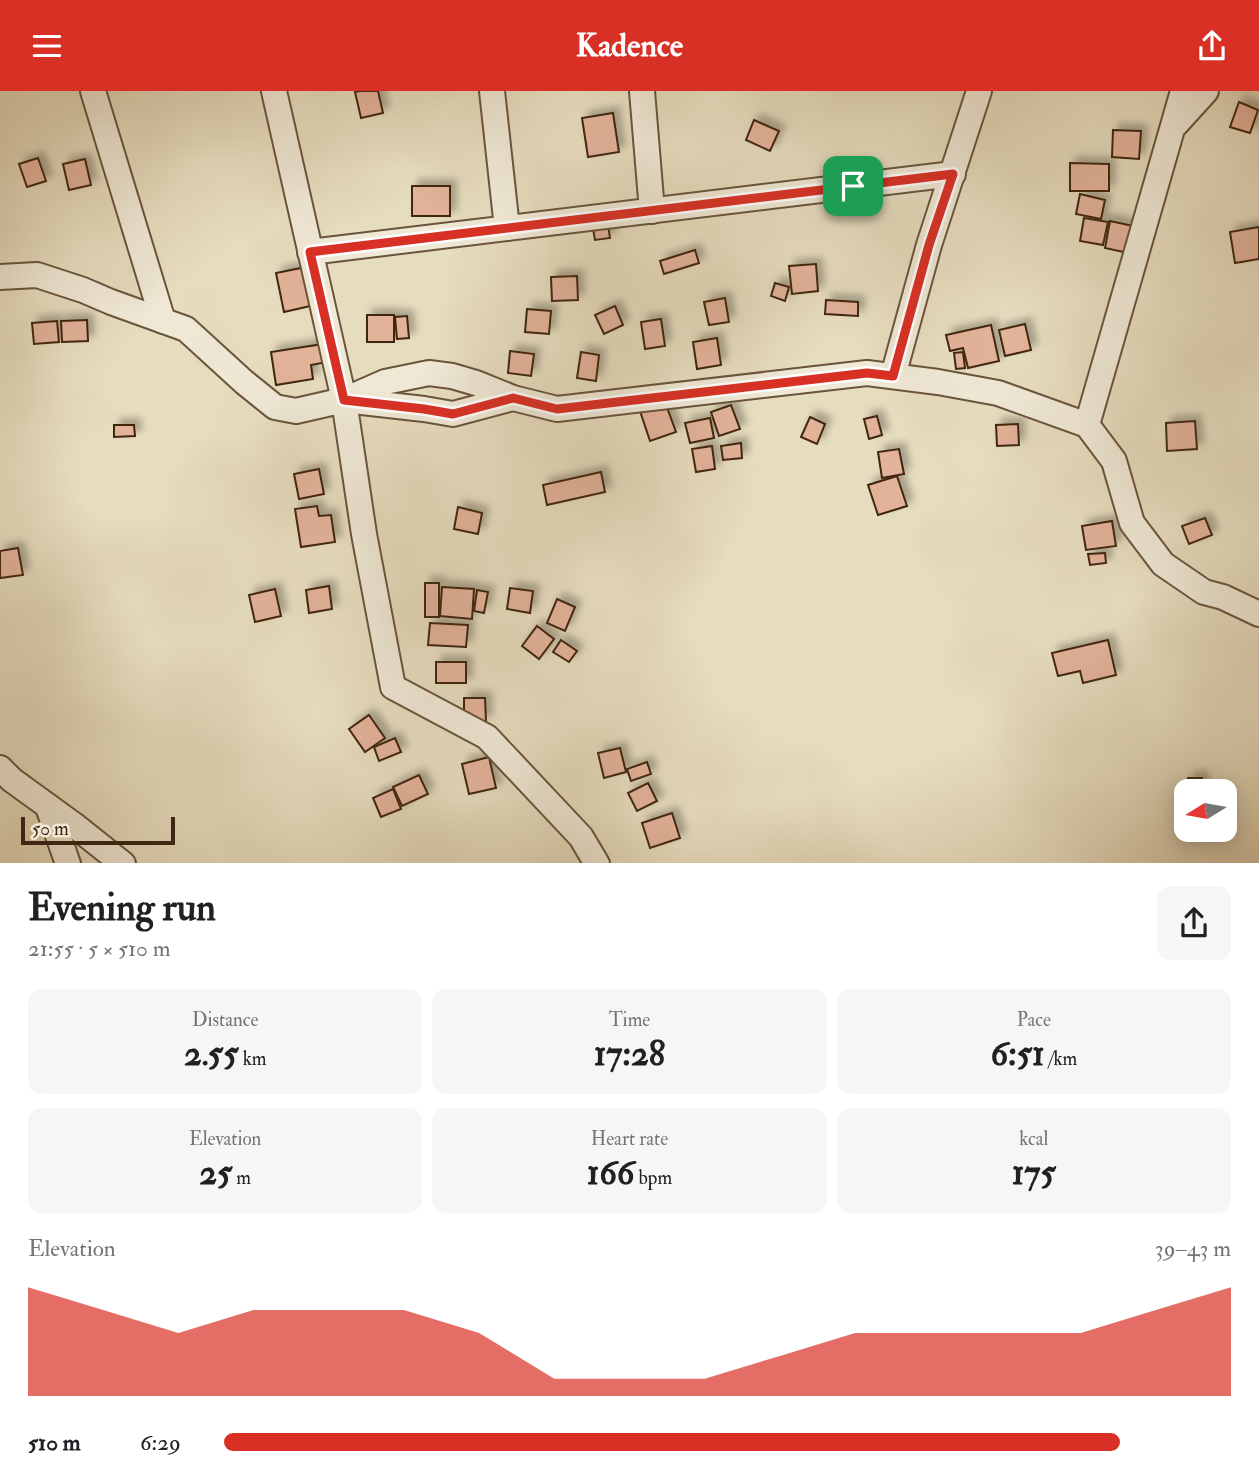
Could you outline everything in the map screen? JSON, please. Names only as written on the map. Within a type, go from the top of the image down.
[{"type":"street","points":[[93,91],[163,321]]},
{"type":"street","points":[[274,91],[344,400],[364,534],[393,687],[487,737],[581,837],[597,863]]},
{"type":"street","points":[[492,91],[507,228]]},
{"type":"street","points":[[642,91],[652,211]]},
{"type":"street","points":[[893,376],[929,245],[979,91]]},
{"type":"street","points":[[1087,425],[1183,91]]},
{"type":"street","points":[[1171,129],[1206,91]]},
{"type":"street","points":[[310,252],[953,174]]},
{"type":"street","points":[[0,277],[37,275],[186,329],[275,407],[296,411],[344,400],[385,382],[429,373],[477,383],[513,398],[557,409],[867,373],[998,393],[1087,425],[1114,461],[1132,523],[1163,564],[1204,593],[1223,597],[1259,614]]},
{"type":"street","points":[[344,400],[453,414],[513,398]]},
{"type":"street","points":[[0,768],[12,780],[123,863]]},
{"type":"street","points":[[48,807],[68,863]]},
{"type":"building","points":[[378,91],[383,113],[361,118],[355,92]]},
{"type":"building","points":[[1239,102],[1258,110],[1250,133],[1230,127]]},
{"type":"building","points":[[613,113],[619,152],[588,157],[582,118]]},
{"type":"building","points":[[754,120],[779,131],[770,151],[746,140]]},
{"type":"building","points":[[1113,130],[1141,131],[1139,159],[1112,157]]},
{"type":"building","points":[[38,158],[46,181],[27,187],[19,164]]},
{"type":"building","points":[[85,159],[91,185],[69,190],[63,164]]},
{"type":"building","points":[[1070,163],[1109,164],[1109,191],[1070,191]]},
{"type":"building","points":[[412,186],[450,186],[450,216],[412,216]]},
{"type":"building","points":[[1080,194],[1105,200],[1101,219],[1076,214]]},
{"type":"building","points":[[1084,218],[1108,222],[1103,245],[1080,241]]},
{"type":"building","points":[[1110,221],[1138,227],[1133,254],[1105,248]]},
{"type":"building","points":[[608,225],[610,238],[595,240],[593,228]]},
{"type":"building","points":[[1259,227],[1259,259],[1235,263],[1230,232]]},
{"type":"building","points":[[695,250],[699,263],[664,274],[660,261]]},
{"type":"building","points":[[816,264],[818,291],[792,294],[789,266]]},
{"type":"building","points":[[311,266],[319,304],[284,312],[276,273]]},
{"type":"building","points":[[577,276],[578,300],[552,301],[551,277]]},
{"type":"building","points":[[775,283],[789,287],[785,301],[771,296]]},
{"type":"building","points":[[725,298],[729,322],[709,325],[704,302]]},
{"type":"building","points":[[826,300],[858,302],[858,316],[825,314]]},
{"type":"building","points":[[615,306],[623,325],[604,334],[595,315]]},
{"type":"building","points":[[527,309],[551,311],[549,334],[525,332]]},
{"type":"building","points":[[367,315],[394,315],[394,342],[367,342]]},
{"type":"building","points":[[407,316],[409,338],[397,339],[395,317]]},
{"type":"building","points":[[661,319],[665,346],[645,349],[641,322]]},
{"type":"building","points":[[87,320],[88,341],[62,342],[61,321]]},
{"type":"building","points":[[57,321],[59,342],[34,344],[32,323]]},
{"type":"building","points":[[1025,324],[1031,350],[1005,356],[999,330]]},
{"type":"building","points":[[991,325],[999,361],[968,368],[963,348],[950,351],[946,335]]},
{"type":"building","points":[[717,338],[721,365],[697,369],[693,342]]},
{"type":"building","points":[[323,344],[327,362],[311,365],[313,379],[276,385],[271,352]]},
{"type":"building","points":[[510,351],[534,354],[531,376],[508,373]]},
{"type":"building","points":[[581,352],[599,355],[596,381],[577,378]]},
{"type":"building","points":[[963,352],[965,368],[956,369],[954,353]]},
{"type":"building","points":[[665,402],[676,432],[650,441],[640,411]]},
{"type":"building","points":[[731,405],[740,429],[719,436],[711,412]]},
{"type":"building","points":[[877,416],[882,435],[869,439],[864,419]]},
{"type":"building","points":[[810,417],[825,424],[817,444],[801,437]]},
{"type":"building","points":[[710,418],[714,438],[690,443],[685,423]]},
{"type":"building","points":[[1195,421],[1197,449],[1167,451],[1166,423]]},
{"type":"building","points":[[1018,424],[1019,445],[997,446],[996,425]]},
{"type":"building","points":[[114,425],[134,425],[135,436],[114,437]]},
{"type":"building","points":[[741,443],[742,458],[723,460],[721,446]]},
{"type":"building","points":[[712,446],[715,469],[696,472],[692,449]]},
{"type":"building","points":[[899,449],[904,474],[882,478],[878,452]]},
{"type":"building","points":[[319,469],[324,494],[299,499],[294,474]]},
{"type":"building","points":[[601,472],[605,492],[547,505],[543,485]]},
{"type":"building","points":[[897,476],[907,506],[878,515],[868,485]]},
{"type":"building","points":[[317,506],[319,516],[331,515],[335,542],[301,547],[295,509]]},
{"type":"building","points":[[458,507],[482,513],[478,534],[454,529]]},
{"type":"building","points":[[1205,518],[1212,535],[1189,544],[1182,526]]},
{"type":"building","points":[[1112,521],[1116,546],[1086,550],[1082,526]]},
{"type":"building","points":[[18,548],[23,575],[0,578],[0,551]]},
{"type":"building","points":[[1105,553],[1106,563],[1090,565],[1088,554]]},
{"type":"building","points":[[425,583],[439,583],[439,617],[425,617]]},
{"type":"building","points":[[329,586],[332,609],[309,613],[306,590]]},
{"type":"building","points":[[442,587],[474,589],[472,619],[440,616]]},
{"type":"building","points":[[510,588],[533,591],[530,613],[507,609]]},
{"type":"building","points":[[275,589],[281,616],[255,622],[249,595]]},
{"type":"building","points":[[477,590],[488,592],[484,613],[474,611]]},
{"type":"building","points":[[557,599],[575,607],[565,631],[547,623]]},
{"type":"building","points":[[430,623],[468,625],[466,647],[428,645]]},
{"type":"building","points":[[537,626],[554,639],[539,659],[522,646]]},
{"type":"building","points":[[561,640],[577,651],[569,662],[553,652]]},
{"type":"building","points":[[1108,640],[1116,675],[1083,683],[1080,671],[1058,676],[1052,653]]},
{"type":"building","points":[[436,662],[466,662],[466,683],[436,683]]},
{"type":"building","points":[[464,698],[485,698],[486,721],[464,721]]},
{"type":"building","points":[[369,715],[385,738],[365,752],[349,729]]},
{"type":"building","points":[[395,738],[401,752],[379,761],[374,747]]},
{"type":"building","points":[[620,748],[626,772],[604,778],[598,753]]},
{"type":"building","points":[[489,757],[496,788],[469,794],[462,764]]},
{"type":"building","points":[[647,762],[651,774],[631,781],[627,769]]},
{"type":"building","points":[[419,775],[428,794],[402,806],[393,787]]},
{"type":"building","points":[[648,783],[657,801],[637,811],[628,793]]},
{"type":"building","points":[[393,789],[401,809],[381,817],[373,798]]},
{"type":"building","points":[[672,813],[680,838],[650,848],[642,823]]},
{"type":"route","points":[[953,174],[929,245],[893,376],[867,373],[557,409],[513,398],[453,414],[344,400],[310,252],[853,186],[953,174]]}]
